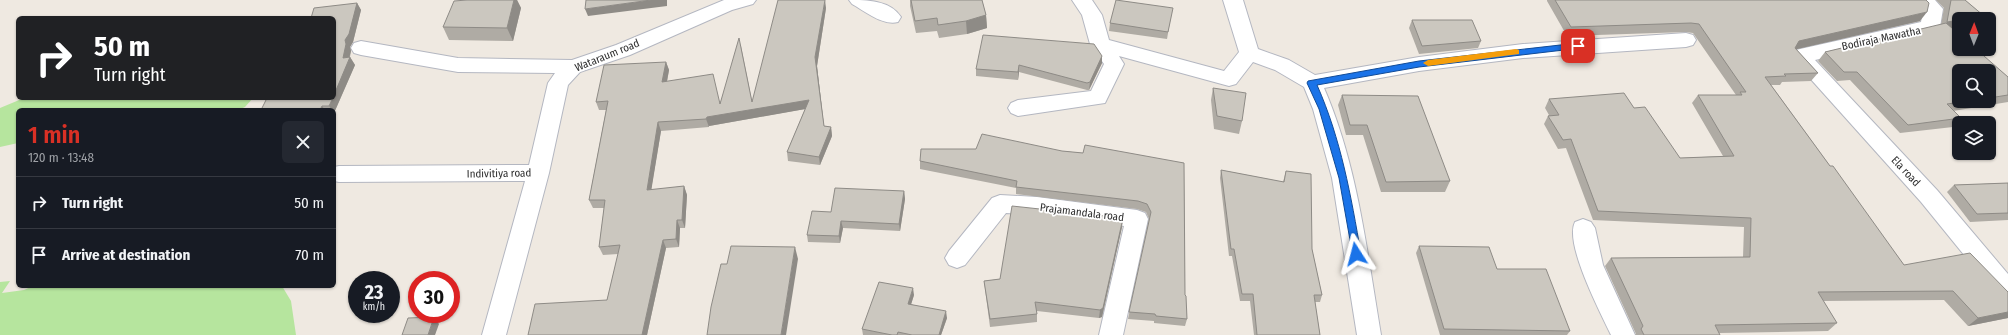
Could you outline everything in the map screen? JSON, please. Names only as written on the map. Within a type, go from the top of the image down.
[{"type":"street","name":"Wataraum road","points":[[538,173],[558,83],[573,67],[623,50],[725,6],[746,0]]},
{"type":"street","points":[[859,0],[891,17]]},
{"type":"street","points":[[1018,108],[1098,98],[1114,64],[1100,44],[1092,15],[1082,0]]},
{"type":"street","points":[[1233,0],[1249,53]]},
{"type":"street","name":"Bodiraja Mawatha","points":[[1800,56],[1930,27],[1933,8],[1923,0]]},
{"type":"street","points":[[1312,83],[1419,64],[1523,51],[1606,44],[1686,40]]},
{"type":"street","points":[[1100,44],[1229,79],[1249,53]]},
{"type":"street","points":[[361,48],[458,65],[518,64],[573,67]]},
{"type":"street","points":[[1249,53],[1282,65],[1312,83],[1323,109],[1343,178],[1369,335]]},
{"type":"street","name":"Ela road","points":[[1800,56],[1929,196],[2008,291]]},
{"type":"street","name":"Indivitiya road","points":[[339,174],[538,173],[494,335]]},
{"type":"street","name":"Prajamandala road","points":[[957,258],[1000,204],[1037,206],[1137,219],[1111,335]]},
{"type":"street","points":[[1583,228],[1591,265],[1623,335]]},
{"type":"green space","points":[[19,100],[251,100],[243,108],[16,108],[16,143],[0,147],[0,108]]},
{"type":"green space","points":[[10,281],[2,293],[28,288],[283,288],[291,301],[296,335],[0,335],[0,282]]},
{"type":"building","points":[[514,0],[507,28],[443,27],[454,1]]},
{"type":"building","points":[[586,0],[651,0],[585,9]]},
{"type":"building","points":[[778,0],[825,0],[815,57],[824,126],[831,127],[819,157],[787,152],[809,100],[707,117],[706,119],[658,122],[647,190],[684,186],[682,220],[677,220],[676,239],[663,240],[642,335],[528,335],[535,304],[607,300],[620,245],[599,247],[605,200],[589,200],[608,101],[596,102],[604,65],[666,62],[662,82],[713,74],[720,104],[739,38],[752,102]]},
{"type":"building","points":[[911,0],[982,0],[986,15],[966,21],[938,25],[937,18],[915,21]]},
{"type":"building","points":[[1116,0],[1173,8],[1168,32],[1110,23]]},
{"type":"building","points":[[1555,0],[1926,0],[1929,3],[1927,12],[1799,41],[1795,48],[1818,73],[1784,74],[1786,76],[1765,77],[1830,166],[1833,166],[1904,265],[1970,253],[2008,292],[2008,312],[1978,318],[1953,291],[1818,292],[1837,323],[1715,325],[1720,335],[1644,335],[1641,329],[1643,326],[1611,258],[1750,257],[1751,218],[1598,211],[1571,139],[1563,140],[1548,116],[1559,115],[1549,99],[1624,93],[1634,108],[1645,107],[1680,158],[1734,156],[1698,95],[1742,95],[1740,92],[1746,92],[1699,24],[1571,27]]},
{"type":"building","points":[[1951,0],[1965,0],[1979,12],[1952,12],[1952,21],[1947,22]]},
{"type":"building","points":[[357,3],[349,34],[345,40],[346,44],[343,58],[350,57],[336,90],[336,16],[312,16],[314,8]]},
{"type":"building","points":[[1412,20],[1472,20],[1481,41],[1422,46]]},
{"type":"building","points":[[1946,23],[1952,28],[1952,56],[1984,56],[1993,64],[1952,64],[1952,103],[1947,104],[1959,116],[1952,116],[1952,119],[1908,125],[1857,72],[1844,72],[1825,52]]},
{"type":"building","points":[[983,35],[1094,44],[1102,56],[1090,82],[1087,83],[1019,65],[1018,72],[976,69]]},
{"type":"building","points":[[1996,66],[2008,77],[2008,95],[1996,97]]},
{"type":"building","points":[[1213,88],[1246,93],[1242,121],[1217,116]]},
{"type":"building","points":[[1342,95],[1418,96],[1450,181],[1386,182],[1367,125],[1350,125]]},
{"type":"building","points":[[266,100],[332,100],[329,106],[322,106],[321,108],[262,108]]},
{"type":"building","points":[[982,134],[1062,151],[1083,153],[1085,145],[1184,163],[1185,295],[1187,319],[1129,312],[1151,212],[1147,204],[1138,201],[1016,187],[1017,181],[920,161],[921,149],[976,149]]},
{"type":"building","points":[[1221,170],[1284,182],[1286,171],[1311,174],[1312,249],[1322,295],[1314,295],[1320,335],[1257,335],[1253,294],[1242,294],[1234,249],[1231,249]]},
{"type":"building","points":[[2008,183],[2008,213],[1977,214],[1954,185]]},
{"type":"building","points":[[835,188],[904,191],[899,224],[841,221],[839,236],[807,235],[812,211],[831,212]]},
{"type":"building","points":[[1012,206],[1123,218],[1103,308],[1100,310],[1035,302],[1037,314],[990,319],[984,281],[1000,279]]},
{"type":"building","points":[[731,246],[795,247],[781,335],[707,335],[711,307],[721,264],[727,264]]},
{"type":"building","points":[[1419,246],[1489,247],[1497,269],[1546,269],[1570,331],[1444,329]]},
{"type":"building","points":[[879,282],[913,288],[908,304],[946,311],[939,335],[912,335],[898,332],[897,335],[892,335],[862,329]]},
{"type":"building","points":[[408,318],[408,323],[432,323],[428,335],[402,335]]},
{"type":"slow traffic","points":[[1428,63],[1516,52]]},
{"type":"route","points":[[1356,254],[1343,178],[1323,109],[1312,83],[1419,64],[1523,51],[1578,46]]}]
